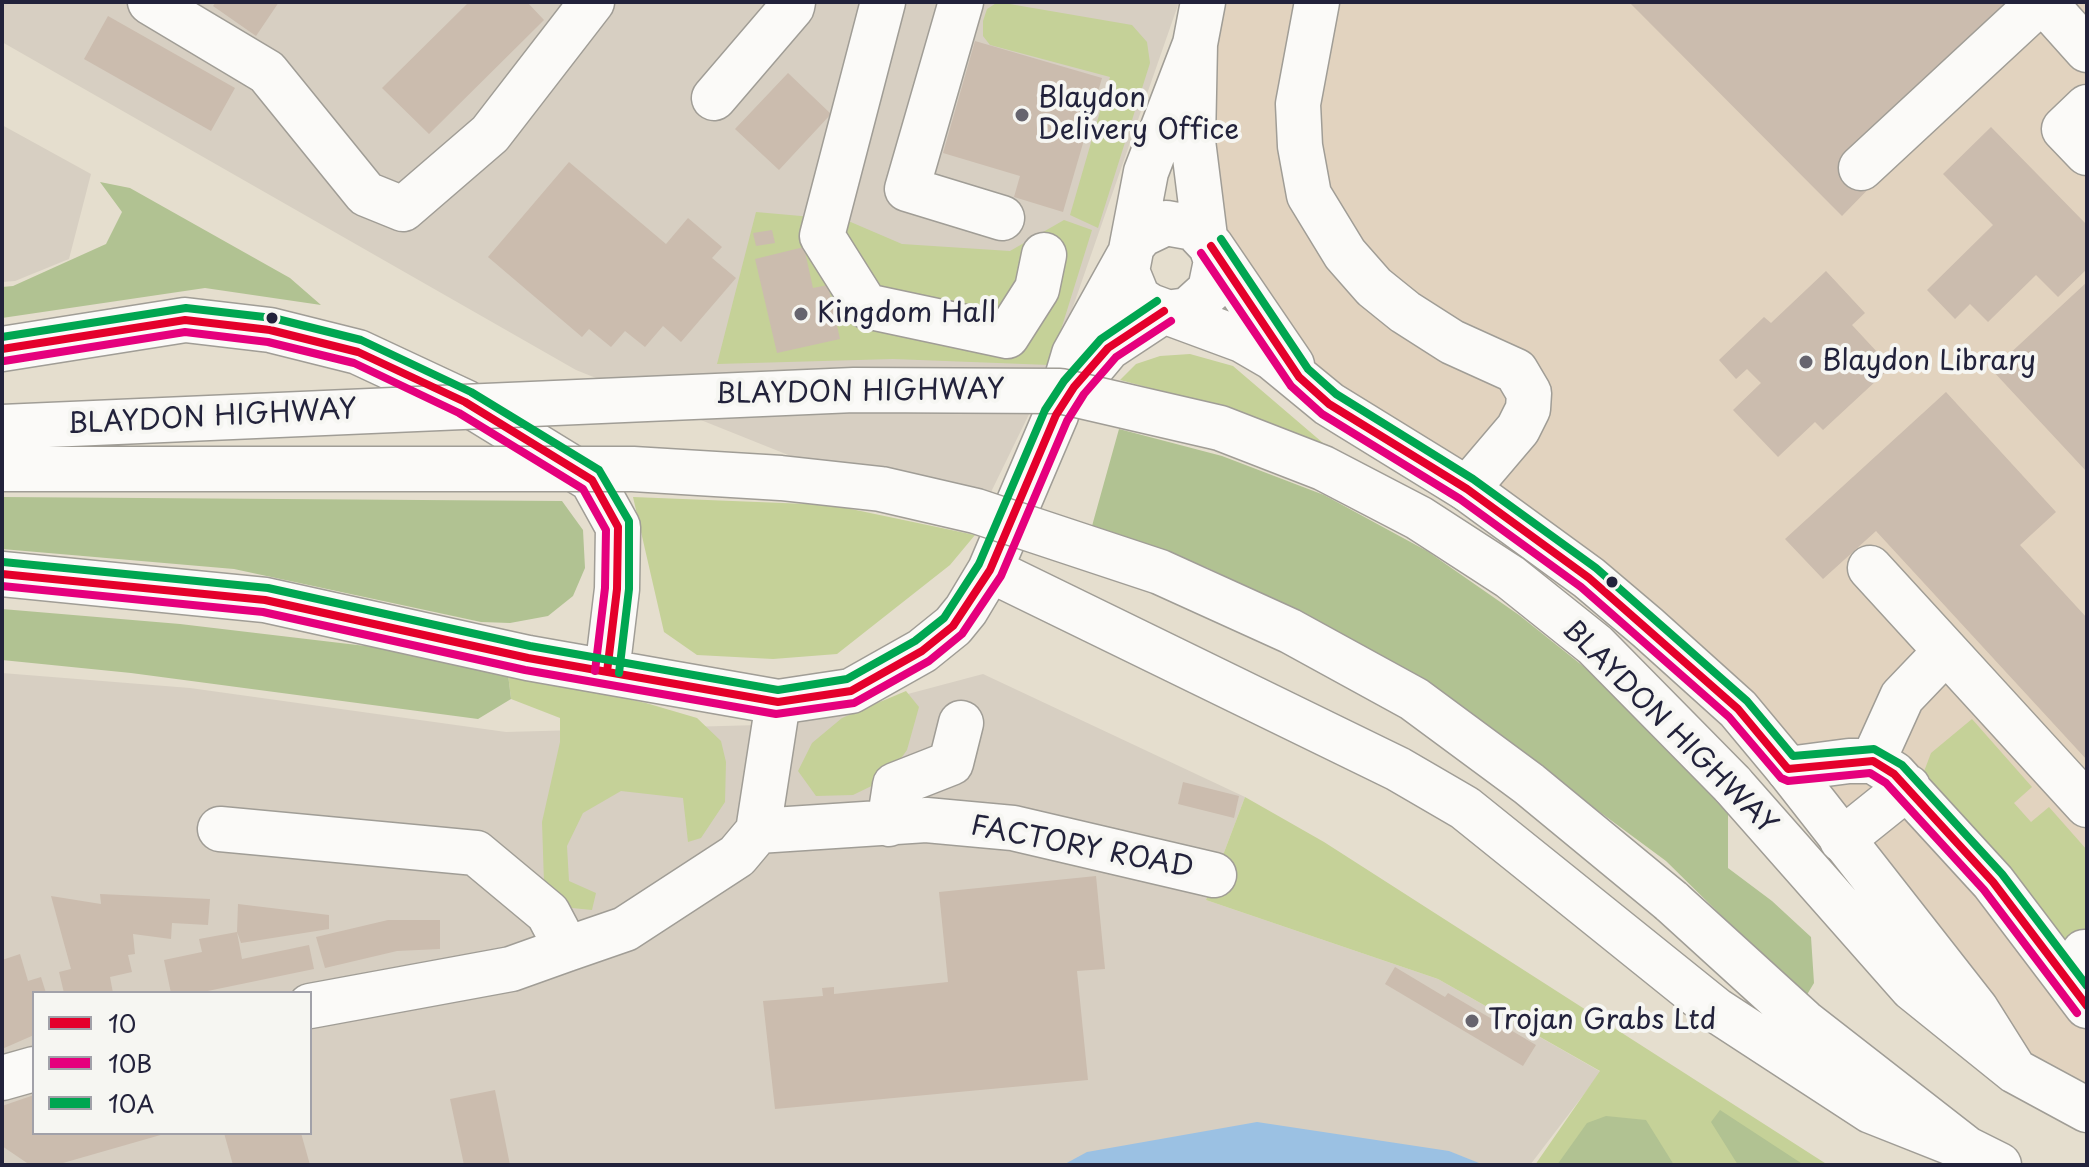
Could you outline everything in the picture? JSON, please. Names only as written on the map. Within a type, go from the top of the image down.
[{"type":"main road","points":[[150,2],[267,72],[366,194],[403,209],[490,134],[592,2]]},
{"type":"main road","points":[[714,98],[792,7],[793,2]]},
{"type":"main road","points":[[883,2],[822,236],[866,306],[1007,336],[1037,289],[1044,255]]},
{"type":"main road","points":[[961,2],[907,189],[1002,218]]},
{"type":"main road","points":[[1317,2],[1298,104],[1300,146],[1309,195],[1345,254],[1374,287],[1405,312],[1452,342],[1516,371],[1529,393],[1528,409],[1518,429],[1467,489]]},
{"type":"main road","points":[[1861,168],[2042,2],[2087,50]]},
{"type":"main road","points":[[1056,415],[1094,361],[1122,338],[1168,312],[1188,310],[1210,290],[1216,261],[1208,242],[1193,141],[1195,14]]},
{"type":"main road","points":[[1195,14],[1156,139],[1130,251],[1131,285],[1138,298],[1242,340],[1299,377],[1329,404],[1467,489],[1589,578],[1648,628],[1738,709],[1788,769],[1976,1009],[2015,1071]]},
{"type":"main road","points":[[2087,107],[2064,129],[2087,153]]},
{"type":"main road","points":[[2,574],[265,600],[607,672],[778,702],[851,691],[922,651],[953,626],[990,570],[1056,415],[1074,354],[1141,235],[1166,223],[1194,228],[1208,242],[1299,377]]},
{"type":"main road","points":[[2,349],[185,320],[270,330],[358,352],[465,402],[592,480],[618,527],[617,589],[607,672]]},
{"type":"main road","name":"BLAYDON HIGHWAY","points":[[2,427],[854,390],[1060,391],[1220,428],[1323,468],[1419,518],[1510,577],[1595,645],[1732,784],[1863,937],[1912,988],[2015,1071],[2087,1110]]},
{"type":"main road","name":"BLAYDON HIGHWAY","points":[[2,469],[633,469],[781,478],[881,489],[976,511],[1160,572],[1290,631],[1414,699],[1529,784],[1671,901],[1804,1022],[1983,1157]]},
{"type":"main road","points":[[1870,568],[2087,805]]},
{"type":"main road","points":[[990,570],[1398,769],[1465,808],[1716,1010],[1871,1111],[1983,1157]]},
{"type":"main road","points":[[1873,761],[1902,697],[1946,651]]},
{"type":"main road","points":[[312,1006],[511,969],[625,929],[737,856],[758,831],[778,702]]},
{"type":"main road","points":[[889,824],[895,785],[951,763],[961,723]]},
{"type":"main road","points":[[1788,769],[1873,761],[1908,787],[1993,882],[2087,1006]]},
{"type":"main road","points":[[1842,840],[1908,787]]},
{"type":"main road","name":"FACTORY ROAD","points":[[758,831],[926,820],[1013,828],[1214,875]]},
{"type":"main road","points":[[220,829],[476,853],[548,913],[567,949]]},
{"type":"main road","points":[[1993,882],[2086,952]]},
{"type":"main road","points":[[2,1078],[32,1070]]},
{"type":"shaded area","points":[[2,2],[1179,2],[1052,367],[973,529],[576,370],[2,42]]},
{"type":"shaded area","points":[[1203,2],[2087,2],[2087,1104],[2015,1071],[1738,709],[1329,404],[1203,226]]},
{"type":"shaded area","points":[[2,125],[91,174],[69,259],[15,281],[2,282]]},
{"type":"shaded area","points":[[2,673],[190,688],[506,732],[795,724],[983,674],[1245,797],[1206,900],[1438,979],[1601,1072],[1530,1165],[2,1165]]},
{"type":"green space","points":[[998,2],[1132,25],[1147,42],[1150,63],[1098,228],[1070,215],[1110,77],[990,45],[983,36],[983,21],[987,9]]},
{"type":"green space","points":[[100,182],[130,188],[290,278],[321,305],[205,288],[2,318],[2,287],[13,286],[106,244],[122,212]]},
{"type":"green space","points":[[756,212],[846,220],[902,244],[1010,251],[1064,220],[1092,230],[1050,365],[893,359],[717,364]]},
{"type":"green space","points":[[1190,354],[1233,366],[1330,449],[1237,411],[1120,380],[1136,364],[1160,356]]},
{"type":"green space","points":[[1119,429],[1222,456],[1324,495],[1427,551],[1519,615],[1598,678],[1728,811],[1728,868],[1772,901],[1811,937],[1814,983],[1805,998],[1666,861],[1451,702],[1357,644],[1208,568],[1092,526]]},
{"type":"green space","points":[[2,497],[562,501],[583,530],[585,568],[573,596],[548,616],[510,623],[481,622],[234,569],[2,549]]},
{"type":"green space","points":[[633,497],[832,505],[975,535],[950,565],[837,654],[773,659],[697,655],[664,632]]},
{"type":"green space","points":[[2,609],[180,624],[391,649],[508,674],[511,699],[478,719],[131,673],[2,660]]},
{"type":"green space","points":[[508,674],[646,703],[697,718],[721,741],[726,762],[725,802],[701,838],[688,842],[683,798],[621,791],[583,813],[567,846],[569,881],[596,893],[592,910],[572,908],[544,883],[542,822],[560,742],[560,718],[511,699]]},
{"type":"green space","points":[[906,691],[919,707],[907,750],[886,779],[853,795],[816,796],[798,771],[812,743],[842,718]]},
{"type":"green space","points":[[1972,719],[2032,787],[2014,803],[2031,822],[2049,807],[2087,850],[2087,952],[2052,930],[1920,782],[1931,753]]},
{"type":"green space","points":[[1245,797],[1324,842],[1828,1165],[1535,1165],[1600,1071],[1438,979],[1206,900]]},
{"type":"green space","points":[[1720,1110],[1804,1165],[1738,1165],[1711,1122]]},
{"type":"green space","points":[[1606,1116],[1646,1120],[1674,1165],[1557,1165],[1587,1123]]},
{"type":"water","points":[[1257,1122],[1449,1151],[1484,1165],[1063,1165],[1087,1152]]},
{"type":"building","points":[[216,2],[279,2],[256,36],[213,6]]},
{"type":"building","points":[[469,2],[527,2],[544,20],[429,134],[382,88]]},
{"type":"building","points":[[1629,2],[2051,2],[1842,216]]},
{"type":"building","points":[[108,16],[235,88],[211,131],[84,59]]},
{"type":"building","name":"Blaydon Delivery Office","points":[[975,41],[1102,78],[1063,212],[1014,197],[1020,176],[943,153]]},
{"type":"building","points":[[788,73],[831,114],[779,170],[735,129]]},
{"type":"building","points":[[1991,127],[2087,225],[2087,269],[2058,297],[2036,275],[1988,322],[1970,304],[1955,319],[1927,290],[1993,225],[1943,174]]},
{"type":"building","points":[[569,162],[666,244],[688,218],[722,247],[712,258],[736,278],[681,342],[663,326],[645,347],[625,331],[611,347],[589,329],[582,337],[488,257]]},
{"type":"building","points":[[772,230],[775,243],[756,246],[753,233]]},
{"type":"building","name":"Kingdom Hall","points":[[804,247],[813,288],[828,285],[840,339],[777,353],[755,259]]},
{"type":"building","points":[[1826,271],[1865,313],[1852,325],[1891,367],[1823,430],[1815,422],[1778,457],[1733,410],[1761,383],[1747,369],[1736,379],[1719,360],[1764,317],[1771,323]]},
{"type":"building","points":[[2087,282],[2087,472],[1992,370]]},
{"type":"building","points":[[1946,392],[2056,512],[2020,545],[2087,618],[2087,760],[1876,531],[1823,579],[1785,539]]},
{"type":"building","points":[[1183,782],[1239,796],[1234,818],[1178,804]]},
{"type":"building","points":[[1096,876],[1105,969],[1077,971],[1088,1080],[775,1109],[763,1001],[823,996],[822,988],[834,987],[834,994],[948,982],[939,892]]},
{"type":"building","points":[[100,894],[210,899],[208,925],[172,923],[171,939],[133,934],[135,954],[128,955],[132,972],[110,977],[113,991],[64,991],[59,972],[71,969],[51,896],[101,904]]},
{"type":"building","points":[[238,904],[329,915],[329,929],[241,943],[237,932]]},
{"type":"building","points":[[388,920],[440,920],[440,949],[397,951],[325,968],[316,937]]},
{"type":"building","points":[[237,932],[242,959],[309,945],[314,969],[208,991],[171,991],[164,960],[202,952],[199,939]]},
{"type":"building","points":[[20,954],[28,981],[41,977],[45,991],[32,991],[32,1036],[2,1049],[2,960]]},
{"type":"building","name":"Trojan Grabs Ltd","points":[[1395,967],[1445,997],[1448,993],[1536,1045],[1523,1066],[1385,984]]},
{"type":"building","points":[[495,1090],[510,1165],[464,1165],[450,1099]]},
{"type":"building","points":[[32,1096],[32,1135],[161,1135],[56,1165],[30,1165],[2,1146],[2,1106]]},
{"type":"building","points":[[225,1135],[302,1135],[310,1165],[233,1165]]},
{"type":"transit line","name":"10A","points":[[1221,239],[1308,369],[1336,394],[1473,479],[1596,568],[1747,701],[1793,756],[1874,749],[1902,765],[2002,874],[2087,986]]},
{"type":"transit line","name":"10","points":[[1211,246],[1299,377],[1329,404],[1467,489],[1589,578],[1738,709],[1788,769],[1873,761],[1894,774],[1993,882],[2087,1006]]},
{"type":"transit line","name":"10B","points":[[1201,253],[1291,386],[1322,414],[1460,499],[1581,587],[1729,717],[1781,778],[1788,781],[1870,773],[1886,783],[1984,890],[2077,1013]]},
{"type":"transit line","name":"10A","points":[[3,562],[268,588],[530,646],[778,690],[847,679],[915,641],[944,618],[979,564],[1045,410],[1064,381],[1101,339],[1157,301]]},
{"type":"transit line","name":"10A","points":[[2,337],[186,308],[273,318],[361,340],[471,392],[599,470],[629,521],[629,589],[619,673]]},
{"type":"transit line","name":"10","points":[[2,574],[265,600],[528,658],[778,702],[851,691],[922,651],[953,626],[990,570],[1056,415],[1074,387],[1108,348],[1164,311]]},
{"type":"transit line","name":"10","points":[[2,349],[185,320],[270,330],[358,352],[465,402],[592,480],[618,527],[617,589],[607,672]]},
{"type":"transit line","name":"10B","points":[[2,586],[263,612],[525,670],[776,714],[854,703],[929,661],[962,634],[1001,576],[1067,421],[1084,394],[1116,357],[1171,321]]},
{"type":"transit line","name":"10B","points":[[4,361],[185,332],[268,342],[354,363],[459,413],[583,489],[606,530],[605,588],[595,671]]},
{"type":"place","name":"Blaydon Delivery Office","points":[[1022,115]]},
{"type":"place","name":"Kingdom Hall","points":[[801,314]]},
{"type":"place","name":"Blaydon Library","points":[[1806,362]]},
{"type":"place","name":"Trojan Grabs Ltd","points":[[1472,1021]]}]
